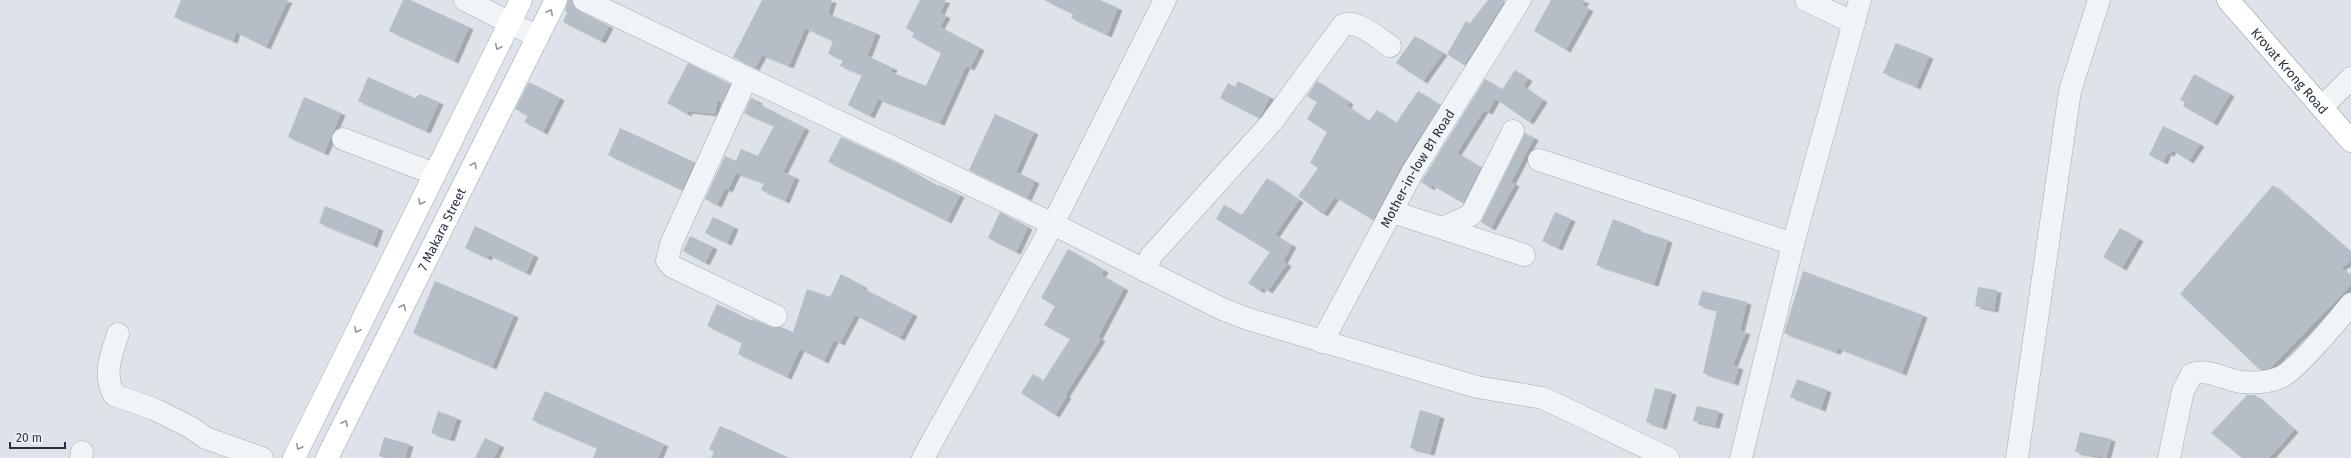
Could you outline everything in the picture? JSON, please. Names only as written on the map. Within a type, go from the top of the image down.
[{"type":"main road","points":[[294,458],[521,0]]},
{"type":"main road","name":"7 Makara Street","points":[[327,458],[556,0]]},
{"type":"main road","name":"Krovat Krong Road","points":[[2228,0],[2351,141]]},
{"type":"street","points":[[465,0],[538,38]]},
{"type":"street","points":[[584,0],[746,79],[1053,224],[1202,300],[1248,319],[1477,387],[1543,398],[1668,458]]},
{"type":"street","points":[[923,458],[1053,224],[1165,0]]},
{"type":"street","name":"Mother-in-low B1 Road","points":[[1322,342],[1393,212],[1413,171],[1520,0]]},
{"type":"street","points":[[1806,0],[1854,23]]},
{"type":"street","points":[[1741,458],[1793,244],[1860,0]]},
{"type":"street","points":[[2017,458],[2070,91],[2098,0]]},
{"type":"street","points":[[1145,271],[1151,256],[1271,123],[1343,25],[1348,23],[1355,24],[1390,46]]},
{"type":"street","points":[[2322,107],[2351,78]]},
{"type":"street","points":[[746,79],[671,244],[667,261],[673,267],[776,316]]},
{"type":"street","points":[[1443,228],[1471,215],[1513,131]]},
{"type":"street","points":[[343,139],[435,174]]},
{"type":"street","points":[[1539,160],[1793,244]]},
{"type":"street","points":[[1393,212],[1524,255]]},
{"type":"street","points":[[2169,458],[2183,391],[2192,374],[2203,371],[2241,382],[2262,381],[2282,377],[2294,367],[2351,304]]},
{"type":"street","points":[[118,334],[108,367],[108,384],[114,395],[154,409],[190,427],[206,438],[262,458]]},
{"type":"building","points":[[181,0],[288,0],[266,47],[236,32],[233,41],[174,17]]},
{"type":"building","points":[[403,0],[410,0],[469,27],[454,61],[389,31]]},
{"type":"building","points":[[568,0],[572,0],[574,7],[579,11],[609,26],[601,41],[563,22],[567,12],[565,11]]},
{"type":"building","points":[[762,0],[832,0],[828,14],[876,33],[867,56],[893,68],[891,72],[926,86],[941,53],[912,37],[914,33],[906,28],[920,0],[946,0],[940,13],[946,16],[940,27],[980,48],[970,68],[966,66],[940,123],[878,99],[870,116],[848,105],[862,75],[840,66],[843,60],[828,54],[833,41],[805,28],[789,66],[762,55],[755,68],[733,57]]},
{"type":"building","points":[[1044,0],[1100,0],[1118,8],[1107,35],[1071,18],[1073,14]]},
{"type":"building","points":[[1488,0],[1505,0],[1464,65],[1447,54],[1466,21],[1470,23]]},
{"type":"building","points":[[1551,0],[1585,0],[1582,5],[1589,9],[1566,50],[1534,31]]},
{"type":"building","points":[[1415,36],[1443,53],[1423,81],[1396,63]]},
{"type":"building","points":[[1896,43],[1929,56],[1916,87],[1883,73]]},
{"type":"building","points":[[688,63],[730,84],[722,102],[717,100],[715,114],[688,111],[687,114],[667,103]]},
{"type":"building","points":[[1515,70],[1528,79],[1523,86],[1543,100],[1529,122],[1496,99]]},
{"type":"building","points":[[2194,74],[2230,94],[2213,123],[2183,106],[2185,102],[2180,100]]},
{"type":"building","points":[[368,77],[415,98],[420,94],[439,102],[426,131],[358,101]]},
{"type":"building","points":[[1485,79],[1501,89],[1488,112],[1484,110],[1457,153],[1481,167],[1463,203],[1432,185],[1430,188],[1421,182]]},
{"type":"building","points":[[1238,81],[1270,97],[1259,118],[1220,98],[1228,83],[1235,87]]},
{"type":"building","points":[[1317,81],[1349,102],[1347,106],[1369,121],[1377,110],[1396,123],[1418,91],[1440,105],[1402,164],[1373,220],[1335,197],[1323,214],[1298,196],[1318,168],[1310,163],[1327,132],[1307,119],[1317,102],[1307,96]]},
{"type":"building","points":[[529,82],[560,98],[543,132],[524,122],[528,116],[515,109]]},
{"type":"building","points":[[304,97],[341,113],[324,153],[288,137]]},
{"type":"building","points":[[751,98],[758,101],[757,103],[805,128],[783,172],[795,177],[785,201],[761,190],[764,183],[736,173],[728,190],[725,188],[717,205],[705,199],[725,156],[736,161],[741,149],[758,156],[774,126],[744,113]]},
{"type":"building","points":[[995,114],[1034,132],[1016,172],[1035,181],[1027,198],[969,170]]},
{"type":"building","points":[[2163,126],[2200,144],[2189,161],[2172,150],[2170,154],[2167,153],[2163,162],[2149,155]]},
{"type":"building","points":[[620,128],[694,162],[682,190],[608,155]]},
{"type":"building","points":[[1525,133],[1534,138],[1511,182],[1515,184],[1491,228],[1481,222]]},
{"type":"building","points":[[841,137],[897,163],[938,186],[939,185],[960,195],[947,221],[828,162]]},
{"type":"building","points":[[1267,178],[1299,200],[1275,235],[1292,245],[1283,261],[1287,264],[1268,291],[1262,287],[1260,291],[1248,283],[1270,252],[1216,219],[1224,205],[1242,215]]},
{"type":"building","points":[[2273,185],[2351,253],[2351,261],[2341,268],[2351,276],[2351,285],[2270,368],[2259,369],[2180,294]]},
{"type":"building","points":[[325,206],[379,228],[373,245],[319,223]]},
{"type":"building","points":[[1000,212],[1028,227],[1016,252],[988,238]]},
{"type":"building","points":[[1555,212],[1571,219],[1558,248],[1542,241]]},
{"type":"building","points":[[713,217],[734,227],[727,243],[705,233]]},
{"type":"building","points":[[1613,219],[1637,228],[1636,230],[1668,240],[1654,284],[1596,265]]},
{"type":"building","points":[[475,226],[534,255],[526,273],[489,255],[487,258],[465,248]]},
{"type":"building","points":[[2120,228],[2139,239],[2122,268],[2103,257]]},
{"type":"building","points":[[690,236],[713,247],[705,263],[683,251]]},
{"type":"building","points":[[1068,249],[1104,270],[1101,275],[1124,288],[1098,337],[1101,339],[1065,395],[1067,396],[1055,415],[1021,393],[1033,374],[1043,381],[1070,339],[1044,325],[1055,306],[1041,298]]},
{"type":"building","points":[[1803,271],[1923,315],[1902,373],[1838,348],[1836,352],[1784,333]]},
{"type":"building","points":[[841,274],[863,286],[862,288],[913,314],[900,338],[855,315],[840,343],[834,340],[824,361],[800,349],[787,377],[738,354],[742,343],[707,326],[717,304],[752,321],[753,319],[771,327],[781,327],[793,332],[807,289],[830,297]]},
{"type":"building","points":[[435,281],[514,315],[492,367],[413,333]]},
{"type":"building","points":[[1978,287],[1997,290],[1994,310],[1975,306]]},
{"type":"building","points":[[1702,291],[1747,302],[1740,330],[1746,332],[1733,365],[1739,367],[1734,383],[1703,373],[1717,310],[1698,305]]},
{"type":"building","points":[[1797,379],[1827,390],[1821,409],[1790,397]]},
{"type":"building","points":[[1655,388],[1672,392],[1662,427],[1646,422]]},
{"type":"building","points":[[545,391],[664,444],[658,458],[593,458],[597,448],[532,420]]},
{"type":"building","points":[[2247,395],[2255,395],[2294,430],[2269,458],[2242,458],[2211,433]]},
{"type":"building","points":[[1697,406],[1719,411],[1715,426],[1693,421]]},
{"type":"building","points":[[1420,410],[1440,416],[1430,453],[1410,448]]},
{"type":"building","points":[[438,411],[457,418],[450,439],[431,433]]},
{"type":"building","points":[[720,426],[789,458],[711,458],[714,452],[709,449]]},
{"type":"building","points":[[2080,432],[2111,439],[2106,458],[2075,452]]},
{"type":"building","points":[[384,437],[409,444],[405,458],[386,458],[379,456]]},
{"type":"building","points":[[485,438],[500,445],[494,458],[475,458]]}]
